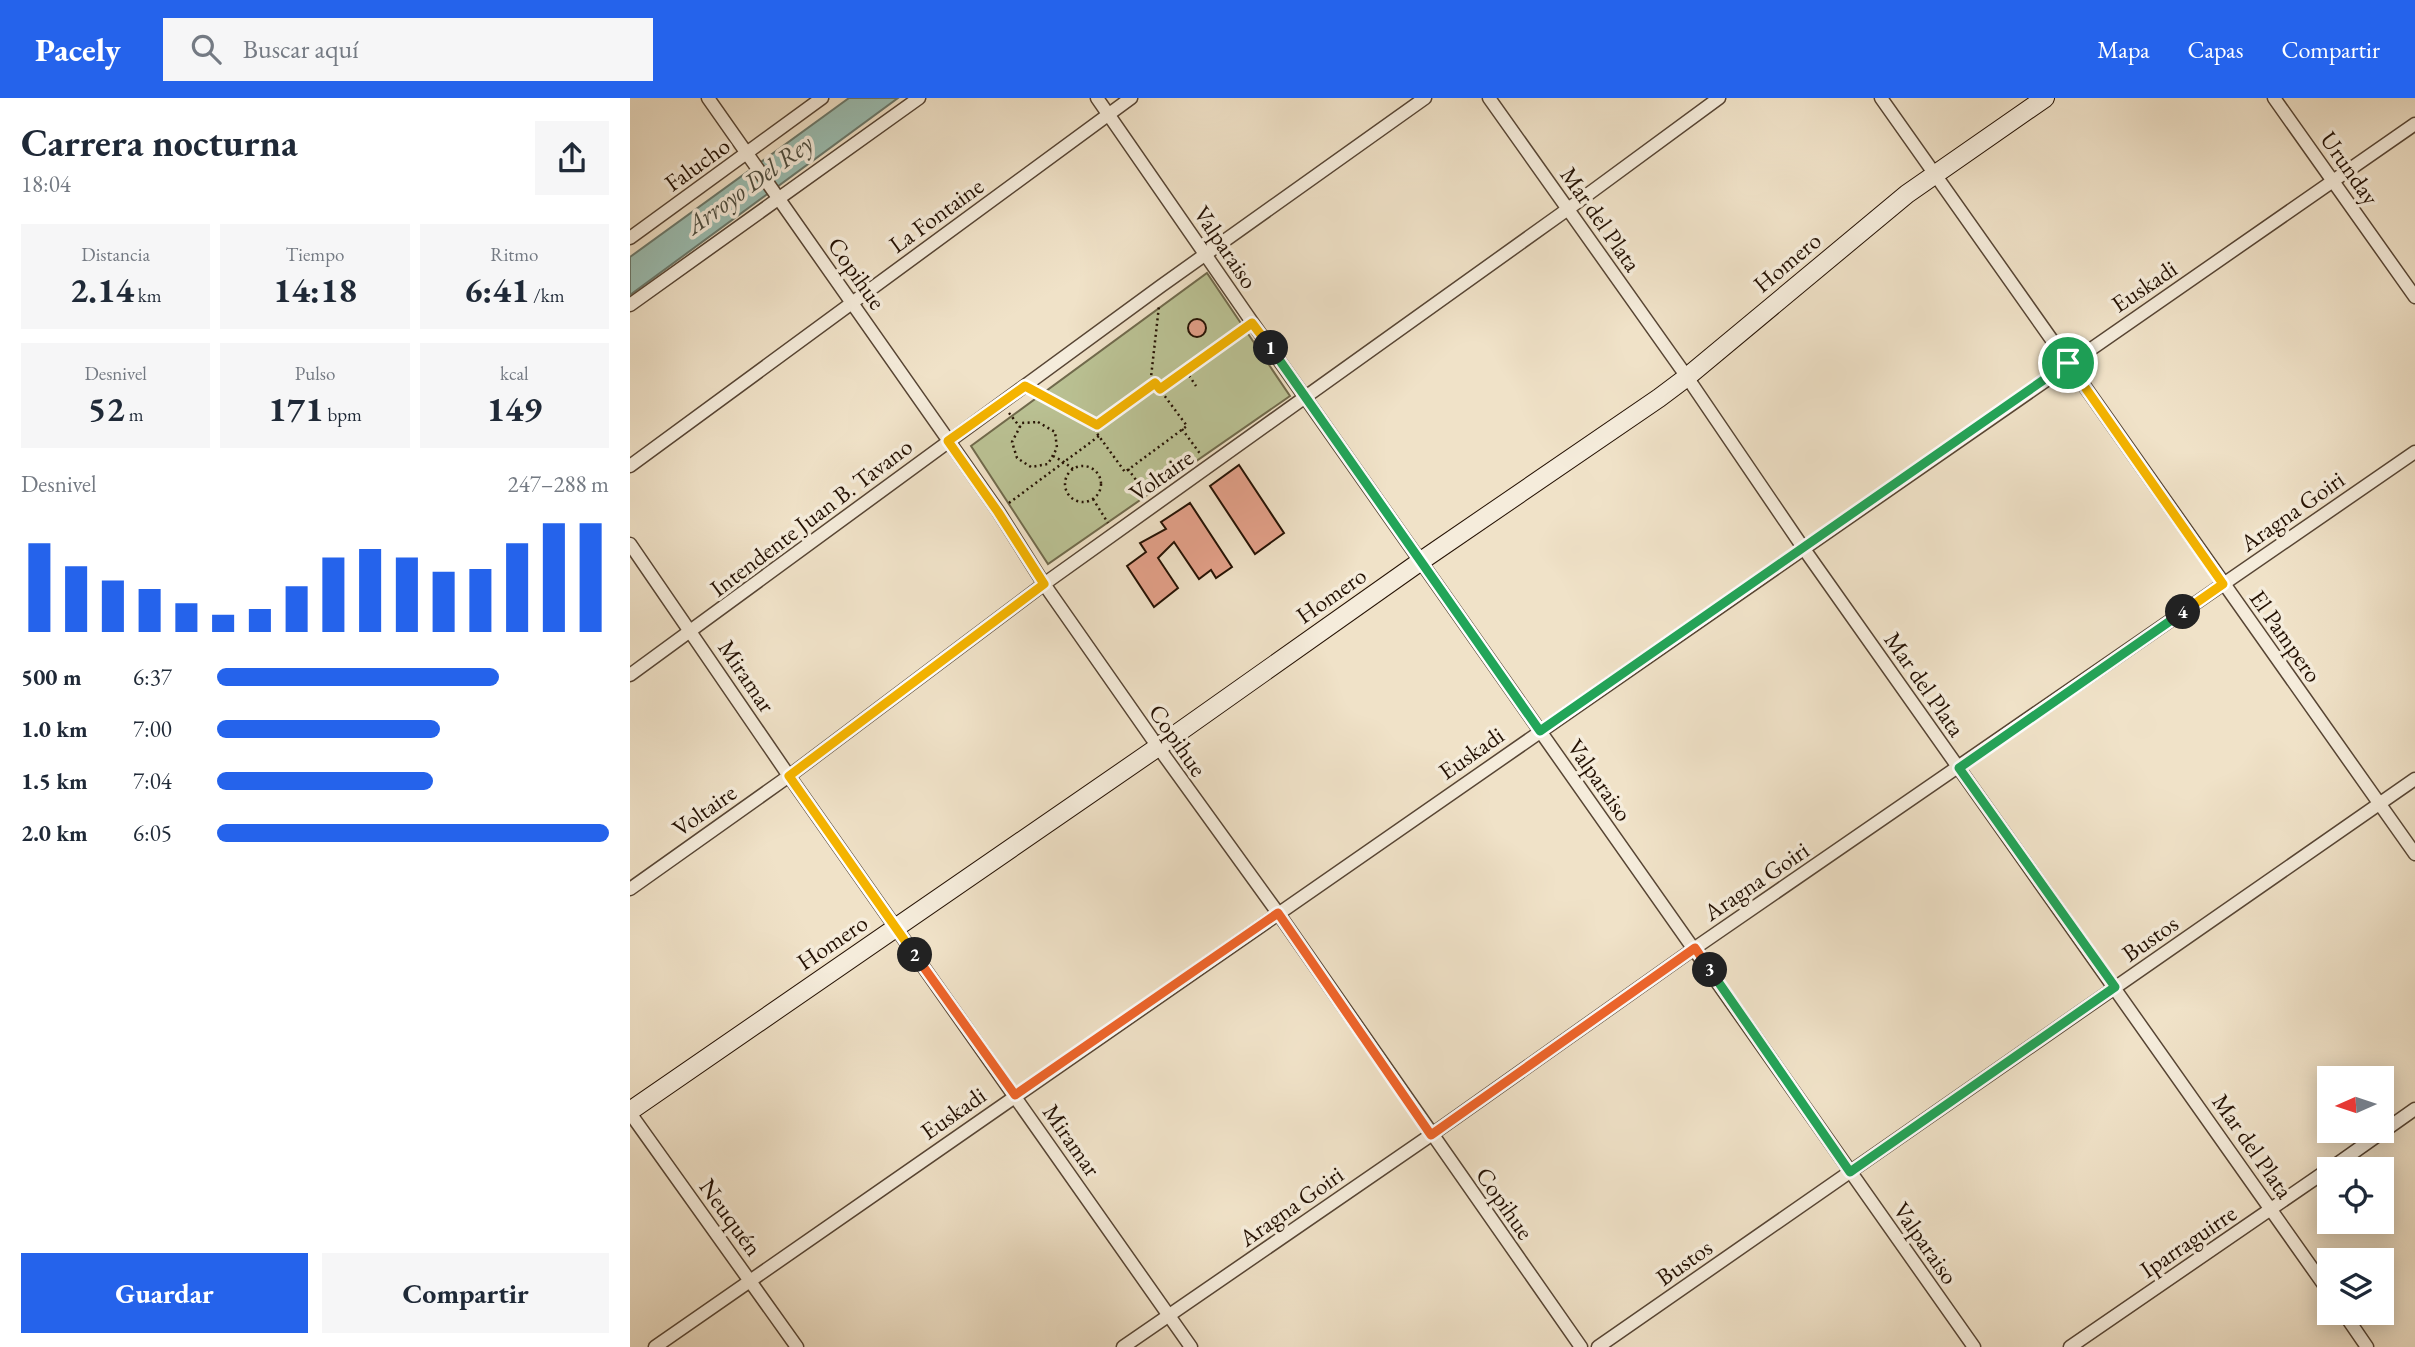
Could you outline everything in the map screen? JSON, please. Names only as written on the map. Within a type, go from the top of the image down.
[{"type":"main road","name":"Homero","points":[[630,1112],[1687,377],[1907,194],[2045,98]]},
{"type":"street","name":"Copihue","points":[[708,98],[998,512],[1044,584],[1581,1347]]},
{"type":"street","name":"Falucho","points":[[630,238],[749,156],[822,98]]},
{"type":"street","points":[[630,305],[777,195],[919,98]]},
{"type":"street","name":"Valparaiso","points":[[1097,98],[1252,323],[1974,1347]]},
{"type":"street","name":"La Fontaine","points":[[630,466],[1131,98]]},
{"type":"street","name":"Intendente Juan B. Tavano","points":[[630,675],[1161,286],[1425,98]]},
{"type":"street","name":"Mar del Plata","points":[[1489,98],[2317,1275]]},
{"type":"street","name":"Voltaire","points":[[630,889],[789,776],[1044,584],[1719,98]]},
{"type":"street","name":"El Pampero","points":[[1881,98],[2415,854]]},
{"type":"street","name":"Urunday","points":[[2274,98],[2415,297]]},
{"type":"street","name":"Euskadi","points":[[655,1347],[2415,124]]},
{"type":"street","name":"Aragna Goiri","points":[[1123,1347],[1431,1135],[1695,948],[2415,452]]},
{"type":"street","name":"Miramar","points":[[630,544],[789,776],[1191,1347]]},
{"type":"street","name":"Bustos","points":[[1598,1347],[2415,779]]},
{"type":"street","name":"Iparraguirre","points":[[2347,1157],[2415,1109]]},
{"type":"street","name":"Neuquén","points":[[630,1112],[797,1347]]},
{"type":"street","name":"Iparraguirre","points":[[2070,1347],[2317,1178]]},
{"type":"street","points":[[2352,1325],[2367,1347]]},
{"type":"path","points":[[1150,386],[1161,286]]},
{"type":"path","points":[[1160,389],[1252,323]]},
{"type":"path","points":[[1185,370],[1196,386]]},
{"type":"path","points":[[1155,383],[1160,389],[1187,426],[1125,472],[1093,428],[1155,383]]},
{"type":"path","points":[[1025,386],[1097,425]]},
{"type":"path","points":[[1002,402],[1020,427]]},
{"type":"path","points":[[1038,422],[1055,432],[1057,448],[1053,456],[1048,464],[1031,467],[1017,458],[1012,442],[1022,423],[1038,422]]},
{"type":"path","points":[[1182,429],[1210,467]]},
{"type":"path","points":[[998,512],[1099,436]]},
{"type":"path","points":[[1053,456],[1073,469]]},
{"type":"path","points":[[1087,465],[1097,473],[1101,489],[1093,499],[1079,502],[1068,493],[1065,477],[1073,469],[1087,465]]},
{"type":"path","points":[[1128,469],[1155,505]]},
{"type":"path","points":[[1093,499],[1115,533]]},
{"type":"green space","points":[[1207,273],[1290,396],[1048,564],[971,446]]},
{"type":"water","name":"Arroyo Del Rey","points":[[849,98],[898,98],[630,295],[630,257]]},
{"type":"building","points":[[1193,319],[1201,319],[1206,328],[1204,335],[1193,337],[1188,332],[1188,324]]},
{"type":"building","points":[[1239,465],[1284,533],[1255,554],[1210,486]]},
{"type":"building","points":[[1190,503],[1232,567],[1216,578],[1211,570],[1199,579],[1174,542],[1158,558],[1178,588],[1154,607],[1127,566],[1146,552],[1140,543],[1166,529],[1161,522]]},
{"type":"route","points":[[1252,323],[1540,731],[2068,363],[2223,584],[1959,768],[2115,987],[1850,1172],[1695,948],[1431,1135],[1278,913],[1015,1095],[789,776],[1044,584],[948,441],[1025,386],[1097,425],[1155,383],[1160,389],[1252,323]]}]
